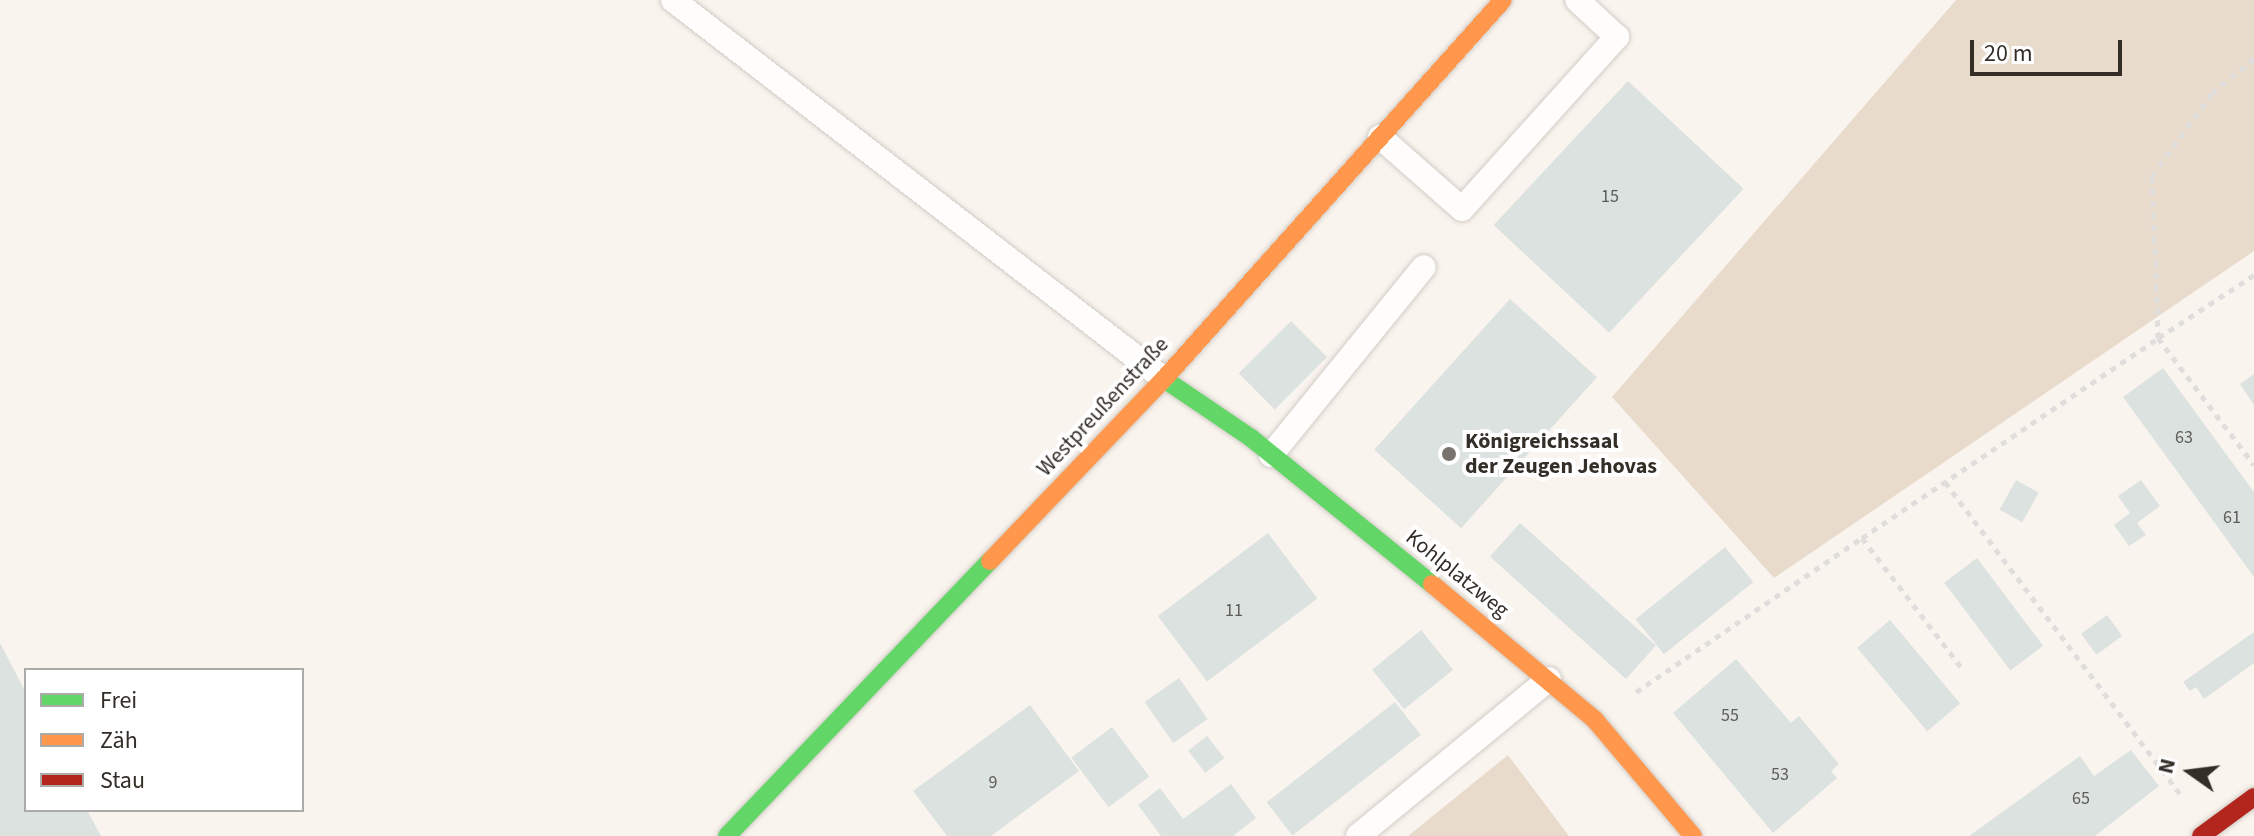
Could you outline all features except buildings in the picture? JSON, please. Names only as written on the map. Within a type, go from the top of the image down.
[{"type":"street","name":"Westpreußenstraße","points":[[727,836],[1164,379],[1503,0]]},
{"type":"street","name":"Kohlplatzweg","points":[[1164,379],[1271,455],[1549,679],[1595,720],[1693,836]]},
{"type":"street","points":[[2204,833],[2254,797]]},
{"type":"lane","points":[[673,0],[1164,379]]},
{"type":"lane","points":[[1380,137],[1462,209],[1617,37],[1577,0]]},
{"type":"lane","points":[[1271,455],[1424,267]]},
{"type":"lane","points":[[1358,836],[1549,679]]},
{"type":"path","points":[[2254,59],[2212,93],[2152,176],[2158,338],[2254,465]]},
{"type":"path","points":[[1595,720],[2254,275]]},
{"type":"path","points":[[1945,482],[2204,833]]},
{"type":"path","points":[[1862,538],[1964,671]]},
{"type":"shaded area","points":[[1956,0],[2254,0],[2254,251],[1774,578],[1612,397]]},
{"type":"shaded area","points":[[1508,755],[1569,836],[1408,836]]},
{"type":"traffic: fast","points":[[1164,379],[1251,438],[1432,584]]},
{"type":"traffic: fast","points":[[727,836],[990,561]]},
{"type":"traffic: slow","points":[[990,561],[1164,379],[1503,0]]},
{"type":"traffic: slow","points":[[1432,584],[1595,720],[1693,836]]},
{"type":"traffic: jam","points":[[2201,836],[2254,797]]},
{"type":"place","name":"Königreichssaal der Zeugen Jehovas","points":[[1449,454]]}]
